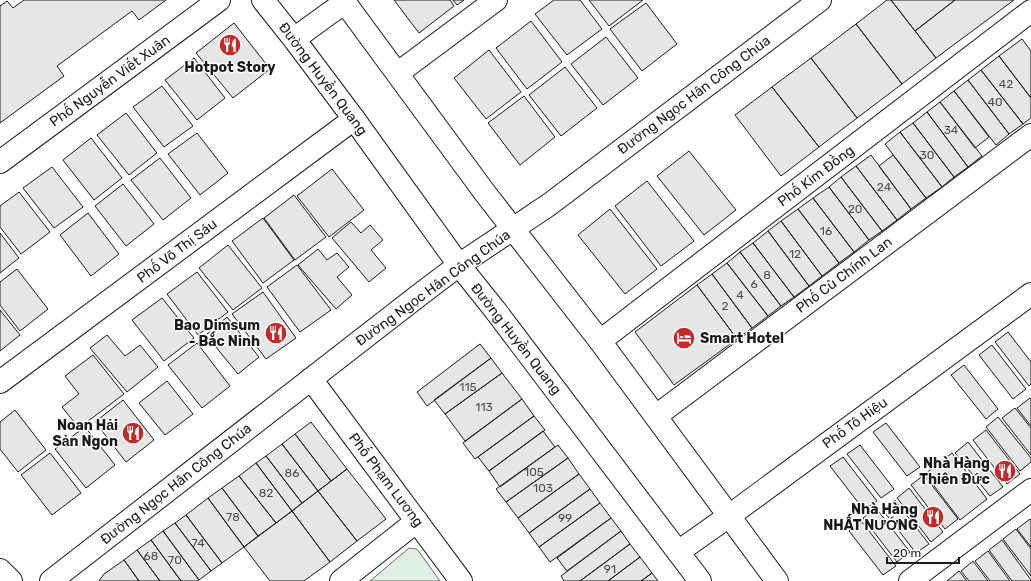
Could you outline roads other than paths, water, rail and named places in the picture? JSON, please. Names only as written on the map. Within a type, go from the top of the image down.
[{"type":"street","name":"Phố Nguyễn Viết Xuân","points":[[0,162],[219,0]]},
{"type":"street","name":"Đường Huyền Quang","points":[[262,0],[294,39],[354,119],[459,266],[495,310],[700,581]]},
{"type":"street","points":[[398,73],[496,0]]},
{"type":"street","name":"Đường Ngọc Hân Công Chúa","points":[[51,581],[459,266],[550,204],[820,0]]},
{"type":"street","points":[[294,39],[344,1],[513,230],[600,340],[777,581]]},
{"type":"street","name":"Phố Kim Đồng","points":[[600,340],[1031,11]]},
{"type":"street","name":"Phố Võ Thị Sáu","points":[[0,382],[354,119]]},
{"type":"street","name":"Phố Cù Chính Lan","points":[[656,416],[1031,135]]},
{"type":"street","name":"Phố Tô Hiệu","points":[[678,552],[1031,294]]},
{"type":"street","name":"Phố Phạm Lương","points":[[311,379],[461,581]]},
{"type":"street","points":[[910,581],[1031,490]]},
{"type":"street","points":[[341,581],[417,521]]},
{"type":"street","points":[[0,570],[11,581]]},
{"type":"place","name":"Hotpot Story","points":[[230,45]]},
{"type":"place","name":"Bao Dimsum - Bắc Ninh","points":[[276,333]]},
{"type":"place","name":"Smart Hotel","points":[[684,338]]},
{"type":"place","name":"Noan Hải Sản Ngon","points":[[133,433]]},
{"type":"place","name":"Nhà Hàng Thiên Đức","points":[[1005,471]]},
{"type":"place","name":"Nhà Hàng NHẤT NƯỚNG","points":[[933,517]]}]
